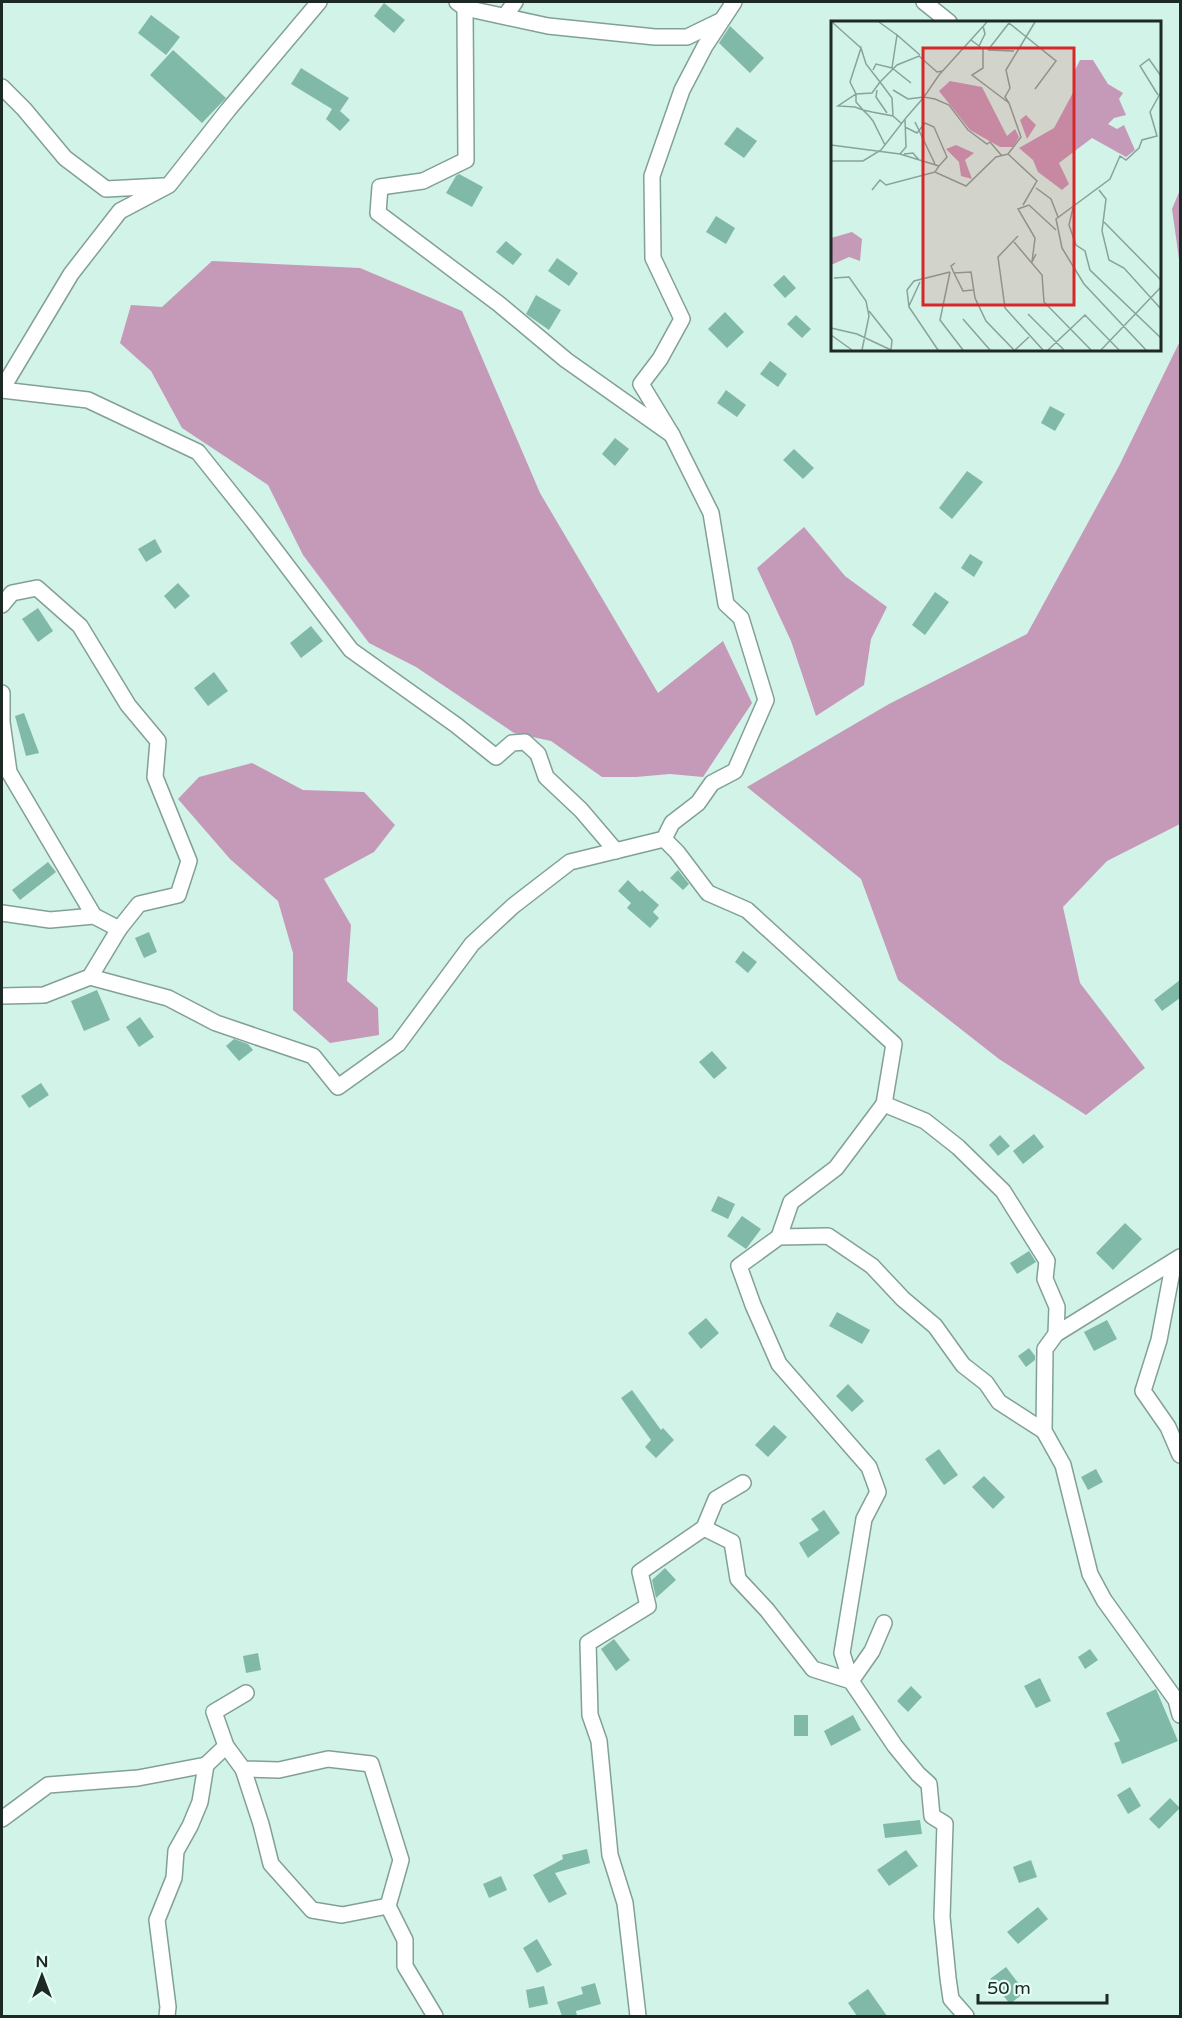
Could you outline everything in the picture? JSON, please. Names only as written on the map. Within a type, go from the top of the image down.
[{"type":"street","points":[[319,2],[228,110],[169,185],[120,211],[71,274],[2,389],[88,400],[198,452],[351,650],[456,725],[495,758],[512,743],[525,742],[538,754],[546,777],[581,810],[616,851]]},
{"type":"street","points":[[505,16],[515,2]]},
{"type":"street","points":[[2,996],[44,995],[90,977],[168,998],[216,1023],[313,1056],[338,1087],[398,1044],[472,944],[513,906],[570,862],[664,839],[672,823],[698,803],[712,783],[735,771],[766,700],[741,618],[726,604],[711,513],[672,435],[641,384],[660,359],[682,319],[653,258],[652,176],[682,90],[720,21],[734,2]]},
{"type":"street","points":[[924,2],[948,21]]},
{"type":"street","points":[[672,435],[566,360],[499,304],[378,213],[380,187],[423,181],[466,160],[461,5],[548,26],[656,37],[687,37],[720,21]]},
{"type":"street","points":[[2,87],[24,109],[65,158],[106,189],[169,185]]},
{"type":"street","points":[[2,605],[12,592],[37,588],[80,626],[128,705],[158,741],[155,777],[189,861],[178,895],[139,904],[119,929],[90,977]]},
{"type":"street","points":[[2,693],[2,722],[9,772],[94,916],[119,929]]},
{"type":"street","points":[[664,839],[677,852],[708,893],[747,910],[894,1044],[884,1104],[836,1167],[791,1202],[780,1237]]},
{"type":"street","points":[[2,913],[50,920],[94,916]]},
{"type":"street","points":[[884,1104],[925,1121],[958,1148],[1003,1191],[1047,1261],[1045,1279],[1057,1307],[1056,1334]]},
{"type":"street","points":[[966,2016],[951,1999],[948,1978],[942,1917],[945,1824],[932,1816],[929,1784],[895,1746],[851,1681],[842,1653],[864,1518],[878,1492],[869,1467],[780,1364],[753,1305],[740,1266],[780,1237],[828,1236],[872,1266],[903,1299],[934,1326],[963,1365],[986,1383],[999,1402],[1044,1431],[1063,1465],[1090,1574],[1104,1600],[1176,1700],[1180,1715]]},
{"type":"street","points":[[1044,1431],[1045,1349],[1056,1334],[1177,1259]]},
{"type":"street","points":[[1177,1259],[1159,1340],[1143,1391],[1168,1427],[1180,1455]]},
{"type":"street","points":[[638,2016],[625,1903],[610,1855],[599,1741],[590,1715],[588,1643],[648,1606],[640,1572],[704,1528],[716,1499],[743,1483]]},
{"type":"street","points":[[704,1528],[732,1542],[738,1579],[767,1610],[813,1669],[851,1681]]},
{"type":"street","points":[[851,1681],[872,1651],[884,1623]]},
{"type":"street","points":[[246,1694],[214,1712],[226,1746],[243,1769],[271,1864],[312,1910],[342,1915],[388,1906]]},
{"type":"street","points":[[2,1819],[48,1785],[138,1778],[206,1765],[226,1746]]},
{"type":"street","points":[[243,1769],[279,1770],[328,1759],[371,1764],[401,1860],[388,1906],[405,1940],[405,1966],[435,2016]]},
{"type":"street","points":[[167,2016],[168,2007],[157,1920],[174,1878],[176,1851],[200,1802],[206,1765]]},
{"type":"shaded area","points":[[1180,190],[1180,266],[1172,209]]},
{"type":"shaded area","points":[[212,261],[360,268],[462,311],[540,493],[658,693],[723,641],[752,703],[703,777],[670,774],[602,777],[551,741],[514,733],[416,667],[369,643],[303,555],[268,485],[182,428],[151,371],[120,343],[131,305],[162,307]]},
{"type":"shaded area","points":[[1180,341],[1180,824],[1107,861],[1063,907],[1080,983],[1145,1068],[1086,1115],[999,1059],[898,980],[861,879],[747,787],[889,704],[1027,634],[1119,466]]},
{"type":"shaded area","points":[[804,527],[845,576],[887,607],[871,639],[864,685],[816,716],[791,641],[757,568]]},
{"type":"shaded area","points":[[252,763],[303,790],[364,792],[395,825],[374,852],[324,879],[351,925],[347,981],[378,1008],[379,1035],[330,1043],[293,1010],[293,953],[278,901],[230,859],[178,799],[199,777]]},
{"type":"building","points":[[384,3],[405,20],[394,33],[374,16]]},
{"type":"building","points":[[151,15],[180,37],[166,55],[138,33]]},
{"type":"building","points":[[730,26],[764,58],[750,73],[719,43]]},
{"type":"building","points":[[173,50],[226,98],[202,123],[150,75]]},
{"type":"building","points":[[301,68],[349,98],[340,111],[350,120],[340,131],[326,119],[332,109],[291,84]]},
{"type":"building","points":[[737,127],[757,141],[744,158],[724,144]]},
{"type":"building","points":[[459,174],[483,187],[472,207],[446,193]]},
{"type":"building","points":[[716,216],[735,228],[726,244],[706,232]]},
{"type":"building","points":[[506,241],[522,254],[513,265],[496,252]]},
{"type":"building","points":[[557,258],[578,273],[569,286],[548,271]]},
{"type":"building","points":[[784,275],[796,288],[785,298],[773,285]]},
{"type":"building","points":[[536,295],[561,310],[549,330],[526,314]]},
{"type":"building","points":[[725,312],[744,332],[727,348],[708,329]]},
{"type":"building","points":[[796,315],[811,329],[802,338],[787,324]]},
{"type":"building","points":[[770,361],[787,374],[778,387],[760,374]]},
{"type":"building","points":[[726,390],[746,405],[737,417],[717,403]]},
{"type":"building","points":[[1050,406],[1065,414],[1055,431],[1041,423]]},
{"type":"building","points":[[615,438],[629,449],[615,466],[602,454]]},
{"type":"building","points":[[794,449],[814,468],[803,479],[783,460]]},
{"type":"building","points":[[967,471],[983,482],[952,519],[939,508]]},
{"type":"building","points":[[155,539],[162,552],[146,562],[138,549]]},
{"type":"building","points":[[970,554],[983,562],[974,577],[961,568]]},
{"type":"building","points":[[178,583],[190,596],[175,609],[164,596]]},
{"type":"building","points":[[935,592],[949,602],[925,635],[912,625]]},
{"type":"building","points":[[38,608],[53,631],[38,642],[22,619]]},
{"type":"building","points":[[311,626],[323,641],[301,658],[290,643]]},
{"type":"building","points":[[214,672],[228,691],[208,706],[194,688]]},
{"type":"building","points":[[24,713],[39,753],[26,756],[15,716]]},
{"type":"building","points":[[48,862],[56,872],[20,900],[12,890]]},
{"type":"building","points":[[678,870],[689,884],[683,890],[670,878]]},
{"type":"building","points":[[628,880],[640,892],[642,890],[659,905],[653,912],[659,918],[650,928],[627,908],[631,903],[618,891]]},
{"type":"building","points":[[149,932],[157,952],[144,958],[135,938]]},
{"type":"building","points":[[743,951],[757,962],[748,973],[735,962]]},
{"type":"building","points":[[1180,980],[1180,998],[1162,1011],[1154,1000]]},
{"type":"building","points":[[97,990],[110,1020],[84,1031],[71,1001]]},
{"type":"building","points":[[140,1017],[154,1037],[139,1047],[126,1027]]},
{"type":"building","points":[[234,1039],[248,1044],[253,1050],[239,1061],[226,1046]]},
{"type":"building","points":[[712,1051],[727,1068],[714,1079],[699,1062]]},
{"type":"building","points":[[41,1083],[49,1095],[29,1108],[21,1096]]},
{"type":"building","points":[[1034,1134],[1044,1147],[1023,1164],[1013,1151]]},
{"type":"building","points":[[1000,1135],[1010,1146],[998,1156],[989,1145]]},
{"type":"building","points":[[718,1196],[735,1204],[728,1219],[711,1211]]},
{"type":"building","points":[[742,1216],[761,1229],[746,1249],[727,1236]]},
{"type":"building","points":[[1125,1223],[1142,1239],[1113,1270],[1096,1253]]},
{"type":"building","points":[[1029,1251],[1036,1262],[1017,1274],[1010,1263]]},
{"type":"building","points":[[837,1312],[870,1330],[862,1344],[829,1326]]},
{"type":"building","points":[[706,1318],[719,1333],[701,1349],[688,1333]]},
{"type":"building","points":[[1107,1320],[1117,1339],[1094,1351],[1084,1332]]},
{"type":"building","points":[[1029,1348],[1035,1360],[1026,1367],[1018,1356]]},
{"type":"building","points":[[848,1384],[864,1401],[852,1412],[836,1396]]},
{"type":"building","points":[[632,1390],[661,1430],[663,1428],[674,1440],[656,1458],[645,1447],[651,1440],[621,1398]]},
{"type":"building","points":[[774,1425],[787,1437],[768,1457],[755,1445]]},
{"type":"building","points":[[939,1449],[958,1475],[944,1485],[925,1459]]},
{"type":"building","points":[[1096,1469],[1103,1482],[1088,1490],[1081,1477]]},
{"type":"building","points":[[984,1476],[1005,1497],[993,1509],[972,1487]]},
{"type":"building","points":[[824,1510],[840,1533],[808,1558],[799,1543],[819,1530],[811,1519]]},
{"type":"building","points":[[665,1568],[676,1580],[656,1598],[652,1580]]},
{"type":"building","points":[[614,1639],[630,1660],[616,1671],[601,1649]]},
{"type":"building","points":[[1090,1649],[1098,1660],[1085,1669],[1078,1657]]},
{"type":"building","points":[[258,1653],[261,1670],[246,1673],[243,1656]]},
{"type":"building","points":[[1040,1678],[1051,1701],[1036,1708],[1024,1686]]},
{"type":"building","points":[[911,1686],[922,1697],[908,1712],[897,1701]]},
{"type":"building","points":[[1156,1689],[1178,1741],[1122,1764],[1114,1743],[1120,1741],[1106,1713]]},
{"type":"building","points":[[794,1715],[808,1715],[808,1736],[794,1736]]},
{"type":"building","points":[[853,1715],[861,1730],[831,1746],[824,1731]]},
{"type":"building","points":[[1130,1787],[1141,1806],[1128,1814],[1117,1795]]},
{"type":"building","points":[[1170,1798],[1180,1808],[1159,1829],[1149,1819]]},
{"type":"building","points":[[920,1820],[922,1834],[885,1838],[883,1824]]},
{"type":"building","points":[[587,1849],[590,1863],[555,1873],[567,1894],[549,1903],[533,1875],[563,1859],[562,1855]]},
{"type":"building","points":[[906,1850],[918,1866],[889,1886],[877,1870]]},
{"type":"building","points":[[1031,1860],[1037,1877],[1019,1883],[1013,1867]]},
{"type":"building","points":[[501,1876],[507,1890],[489,1898],[483,1884]]},
{"type":"building","points":[[1038,1907],[1048,1919],[1018,1944],[1007,1932]]},
{"type":"building","points":[[537,1939],[552,1965],[537,1973],[523,1948]]},
{"type":"building","points":[[1006,1967],[1025,1992],[1010,2004],[990,1979]]},
{"type":"building","points":[[595,1983],[601,2004],[576,2011],[577,2016],[562,2016],[557,2002],[583,1994],[581,1987]]},
{"type":"building","points":[[544,1986],[548,2004],[529,2008],[526,1990]]},
{"type":"building","points":[[868,1989],[887,2016],[857,2016],[848,2003]]}]
